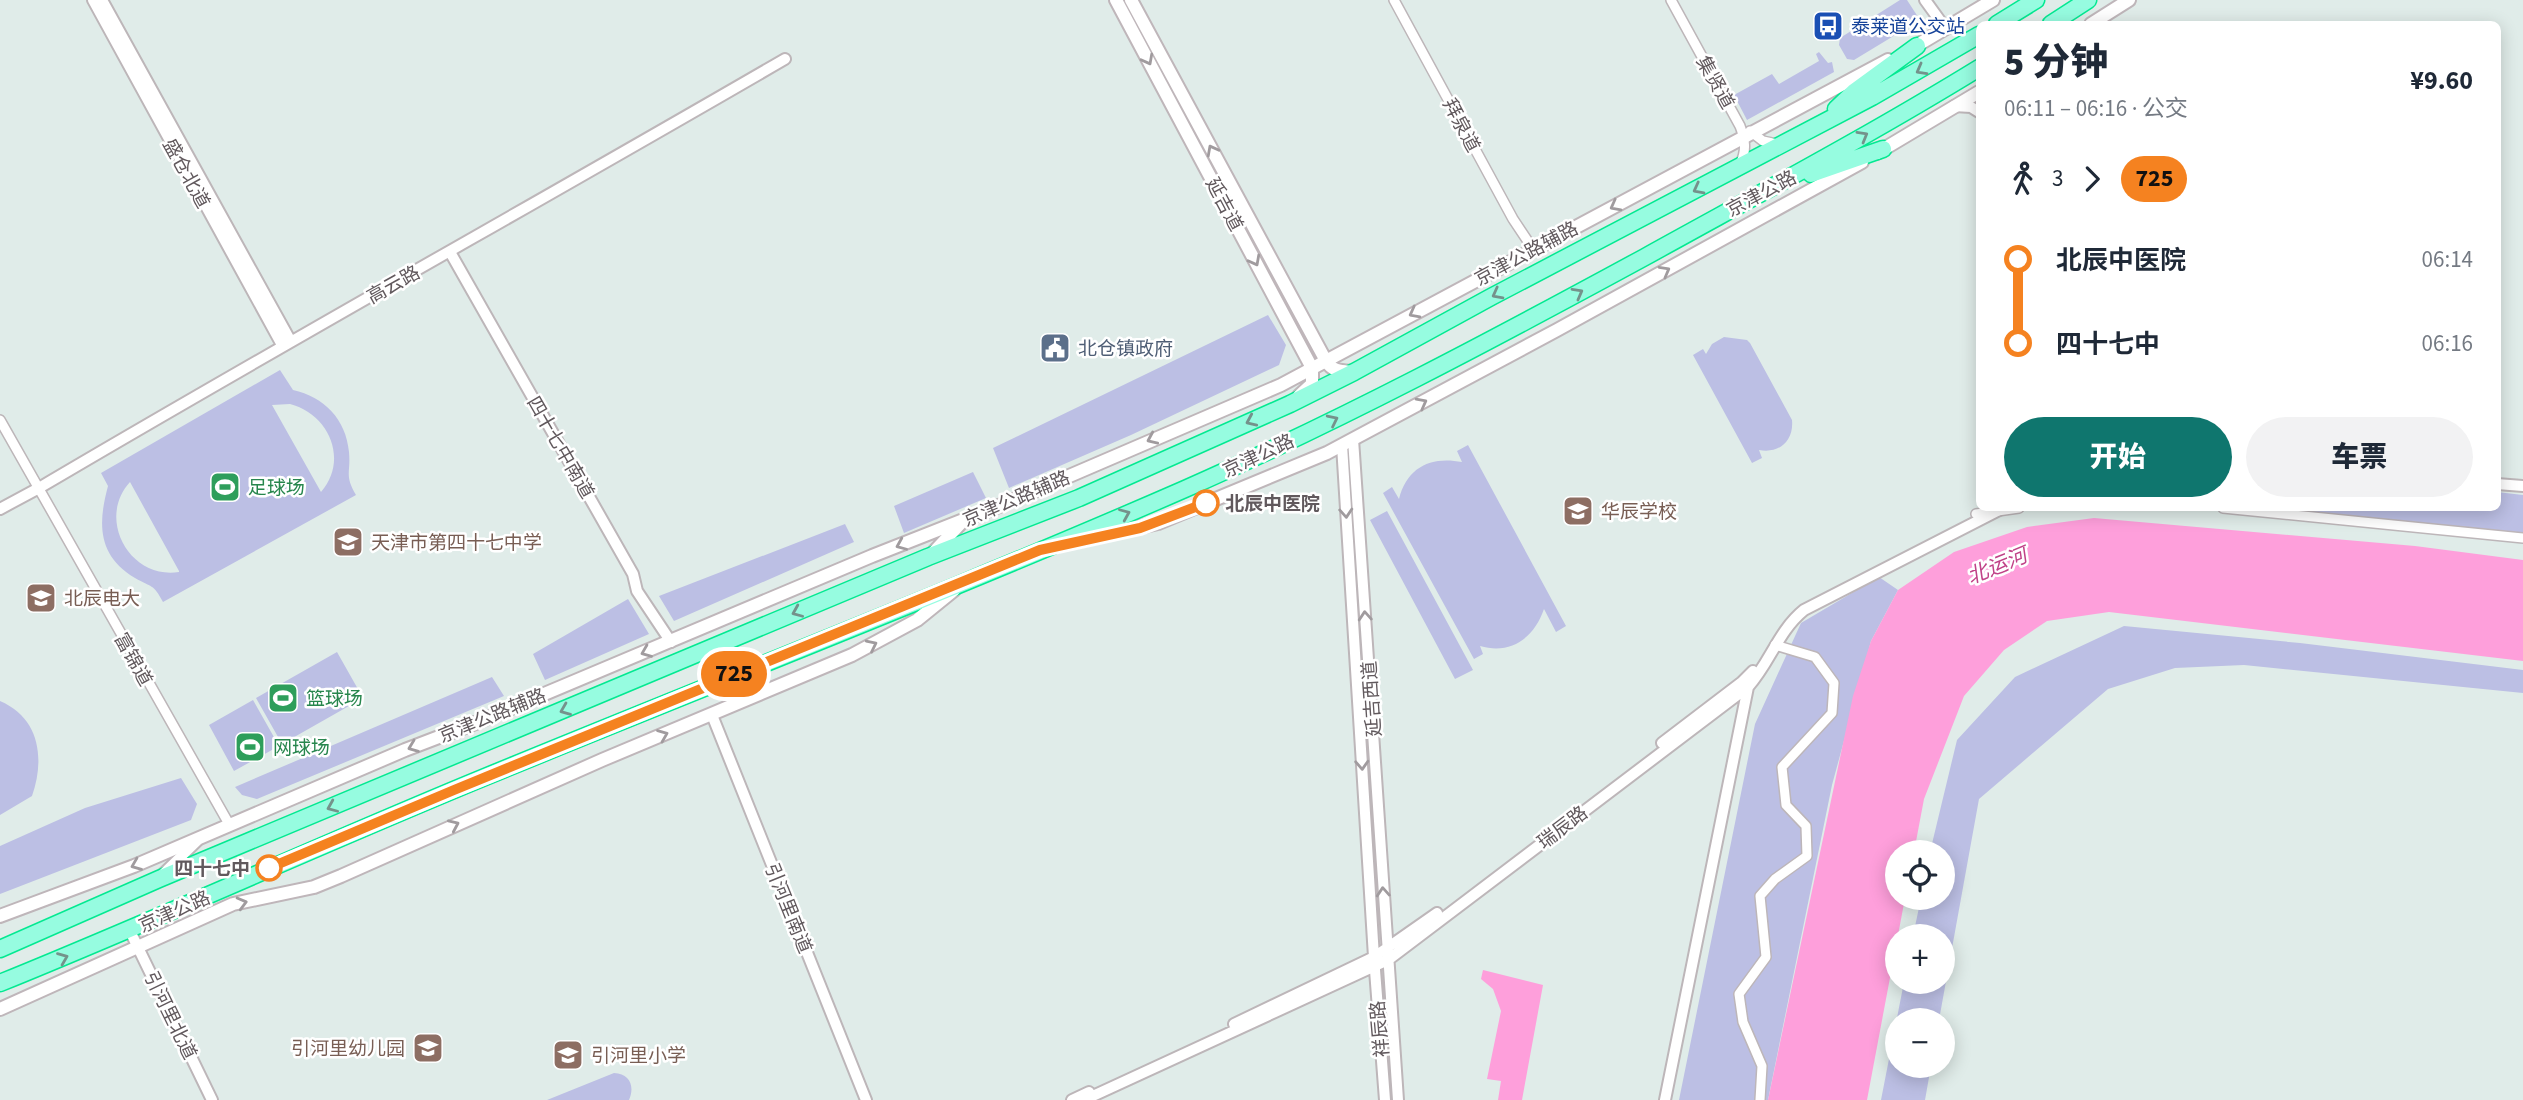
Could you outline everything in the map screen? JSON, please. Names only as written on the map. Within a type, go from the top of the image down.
[{"type":"highway","points":[[2056,21],[2088,0]]},
{"type":"highway","points":[[2002,21],[2033,2]]},
{"type":"highway","name":"京津公路","points":[[0,949],[159,878],[928,557],[1079,498],[1290,404],[1783,144],[1934,63],[1976,37]]},
{"type":"highway","points":[[1816,126],[1854,92],[1917,46]]},
{"type":"highway","name":"京津公路","points":[[0,983],[130,930],[452,790],[1185,489],[1404,386],[1778,185],[1976,70]]},
{"type":"highway","points":[[1778,185],[1883,149]]},
{"type":"main road","name":"延吉道","points":[[1116,0],[1312,368]]},
{"type":"main road","name":"延吉道","points":[[1131,0],[1326,361]]},
{"type":"main road","name":"京津公路辅路","points":[[0,916],[134,866],[1271,389],[1917,46],[1993,0]]},
{"type":"main road","points":[[2096,21],[2129,0]]},
{"type":"main road","points":[[1040,550],[1158,523],[1348,442],[1557,330],[1883,149],[1976,94]]},
{"type":"main road","points":[[1326,361],[1337,371],[1354,372]]},
{"type":"main road","points":[[1290,404],[1312,384],[1312,368]]},
{"type":"main road","points":[[928,557],[964,520]]},
{"type":"main road","points":[[0,1009],[233,904],[301,890],[341,876],[602,760],[852,655],[917,620],[961,583]]},
{"type":"street","name":"盛仓北道","points":[[93,0],[286,343]]},
{"type":"street","name":"盛仓北道","points":[[102,0],[286,343]]},
{"type":"street","name":"拜泉道","points":[[1394,0],[1513,219],[1534,249]]},
{"type":"street","name":"集贤道","points":[[1671,0],[1747,135]]},
{"type":"street","name":"集贤道","points":[[1677,0],[1747,135]]},
{"type":"street","points":[[1926,0],[1946,29]]},
{"type":"street","name":"高云路","points":[[0,509],[785,60]]},
{"type":"street","points":[[1954,106],[1971,107],[1976,110]]},
{"type":"street","points":[[1738,168],[1745,155],[1747,135],[1769,143],[1783,144]]},
{"type":"street","name":"四十七中南道","points":[[450,252],[634,574],[637,591],[643,602],[671,642]]},
{"type":"street","name":"富锦道","points":[[0,420],[229,824]]},
{"type":"street","name":"延吉西道","points":[[1348,442],[1388,954]]},
{"type":"street","name":"延吉西道","points":[[1348,442],[1374,962]]},
{"type":"street","points":[[2501,481],[2523,484]]},
{"type":"street","name":"瑞辰路","points":[[1748,682],[1780,626],[1798,607],[1976,514],[1987,511]]},
{"type":"street","name":"瑞辰路","points":[[1084,1100],[1388,954],[1748,682],[1762,670],[1790,622],[1813,604],[1991,511]]},
{"type":"street","points":[[2253,511],[2523,538]]},
{"type":"street","points":[[1760,1100],[1762,1066],[1743,1022],[1739,994],[1766,957],[1760,896],[1775,879],[1807,856],[1806,827],[1786,804],[1782,767],[1832,713],[1833,683],[1815,657],[1775,645]]},
{"type":"street","points":[[1665,1100],[1748,682]]},
{"type":"street","name":"引河里南道","points":[[712,715],[866,1100]]},
{"type":"street","points":[[159,878],[201,837]]},
{"type":"street","name":"引河里北道","points":[[130,930],[212,1100]]},
{"type":"street","points":[[1390,989],[1395,967],[1407,940]]},
{"type":"street","points":[[1376,990],[1388,954]]},
{"type":"street","name":"祥辰路","points":[[1388,954],[1398,1100]]},
{"type":"street","name":"瑞辰路","points":[[1072,1100],[1374,962]]},
{"type":"street","name":"祥辰路","points":[[1374,962],[1385,1100]]},
{"type":"shaded area","points":[[1900,0],[1907,0],[1920,20],[1854,60],[1847,59],[1839,45],[1840,38]]},
{"type":"shaded area","points":[[1819,52],[1828,63],[1832,62],[1834,72],[1747,120],[1734,95],[1772,74],[1779,84],[1819,61],[1816,54]]},
{"type":"shaded area","points":[[1268,315],[1286,345],[1279,365],[1131,435],[1009,488],[993,448]]},
{"type":"shaded area","points":[[1724,337],[1747,340],[1750,343],[1792,420],[1788,440],[1779,448],[1759,450],[1762,458],[1752,463],[1693,355],[1703,349],[1706,354],[1712,344]]},
{"type":"shaded area","points":[[280,370],[293,390],[324,404],[338,420],[347,440],[349,478],[356,495],[163,602],[154,589],[123,569],[107,549],[102,525],[108,486],[101,473]],"holes":[[[290,404],[315,417],[331,440],[333,466],[321,492],[272,405]],[[130,482],[179,571],[179,572],[161,572],[146,567],[133,557],[123,544],[116,513],[120,497]]]},
{"type":"shaded area","points":[[1468,445],[1566,626],[1556,632],[1544,609],[1534,628],[1520,642],[1502,648],[1480,646],[1483,654],[1474,659],[1383,493],[1392,487],[1399,499],[1414,472],[1422,466],[1440,461],[1462,462],[1457,451]]},
{"type":"shaded area","points":[[973,472],[986,498],[904,533],[894,506]]},
{"type":"shaded area","points":[[2501,492],[2523,495],[2523,535],[2280,511],[2501,511]]},
{"type":"shaded area","points":[[1387,511],[1473,670],[1455,679],[1370,520]]},
{"type":"shaded area","points":[[845,524],[854,542],[674,621],[659,596]]},
{"type":"shaded area","points":[[1879,577],[1898,590],[1871,641],[1832,785],[1768,1100],[1679,1100],[1755,724],[1801,623]]},
{"type":"shaded area","points":[[628,599],[649,634],[545,680],[533,654]]},
{"type":"shaded area","points":[[2124,626],[2300,643],[2523,670],[2523,693],[2244,665],[2175,668],[2108,689],[1979,799],[1955,932],[1955,924],[1916,924],[1918,910],[1955,910],[1955,840],[1933,840],[1957,740],[2015,677]]},
{"type":"shaded area","points":[[337,652],[363,698],[282,744],[256,698]]},
{"type":"shaded area","points":[[492,677],[504,696],[257,799],[242,795],[235,787]]},
{"type":"shaded area","points":[[253,700],[279,746],[234,771],[209,725]]},
{"type":"shaded area","points":[[0,701],[13,708],[31,729],[36,741],[38,768],[32,796],[0,815]]},
{"type":"shaded area","points":[[181,778],[197,804],[191,820],[0,894],[0,846],[85,808]]},
{"type":"shaded area","points":[[1902,994],[1944,994],[1941,1008],[1899,1008]]},
{"type":"shaded area","points":[[614,1073],[624,1076],[630,1082],[629,1100],[547,1100]]},
{"type":"shaded area","points":[[1885,1078],[1929,1078],[1925,1100],[1881,1100]]},
{"type":"water","name":"北运河","points":[[2094,518],[2415,546],[2523,560],[2523,661],[2109,612],[2047,621],[2004,650],[1964,696],[1924,799],[1916,840],[1885,840],[1885,910],[1903,910],[1900,924],[1885,924],[1887,994],[1867,1100],[1768,1100],[1853,696],[1871,641],[1898,590],[1954,552],[2027,527]]},
{"type":"water","points":[[1483,970],[1543,985],[1522,1100],[1498,1100],[1501,1081],[1487,1079],[1501,1011],[1493,989],[1481,979]]},
{"type":"bus line","name":"725","points":[[269,868],[707,685],[1040,550],[1158,523],[1206,503]]},
{"type":"place","name":"泰莱道公交站","points":[[1828,26]]},
{"type":"place","name":"北仓镇政府","points":[[1055,348]]},
{"type":"place","name":"足球场","points":[[225,487]]},
{"type":"place","name":"北辰中医院","points":[[1206,503]]},
{"type":"place","name":"华辰学校","points":[[1578,511]]},
{"type":"place","name":"天津市第四十七中学","points":[[348,542]]},
{"type":"place","name":"北辰电大","points":[[41,598]]},
{"type":"place","name":"篮球场","points":[[283,698]]},
{"type":"place","name":"网球场","points":[[250,747]]},
{"type":"place","name":"四十七中","points":[[269,868]]},
{"type":"place","name":"引河里幼儿园","points":[[428,1048]]},
{"type":"place","name":"引河里小学","points":[[568,1055]]}]
